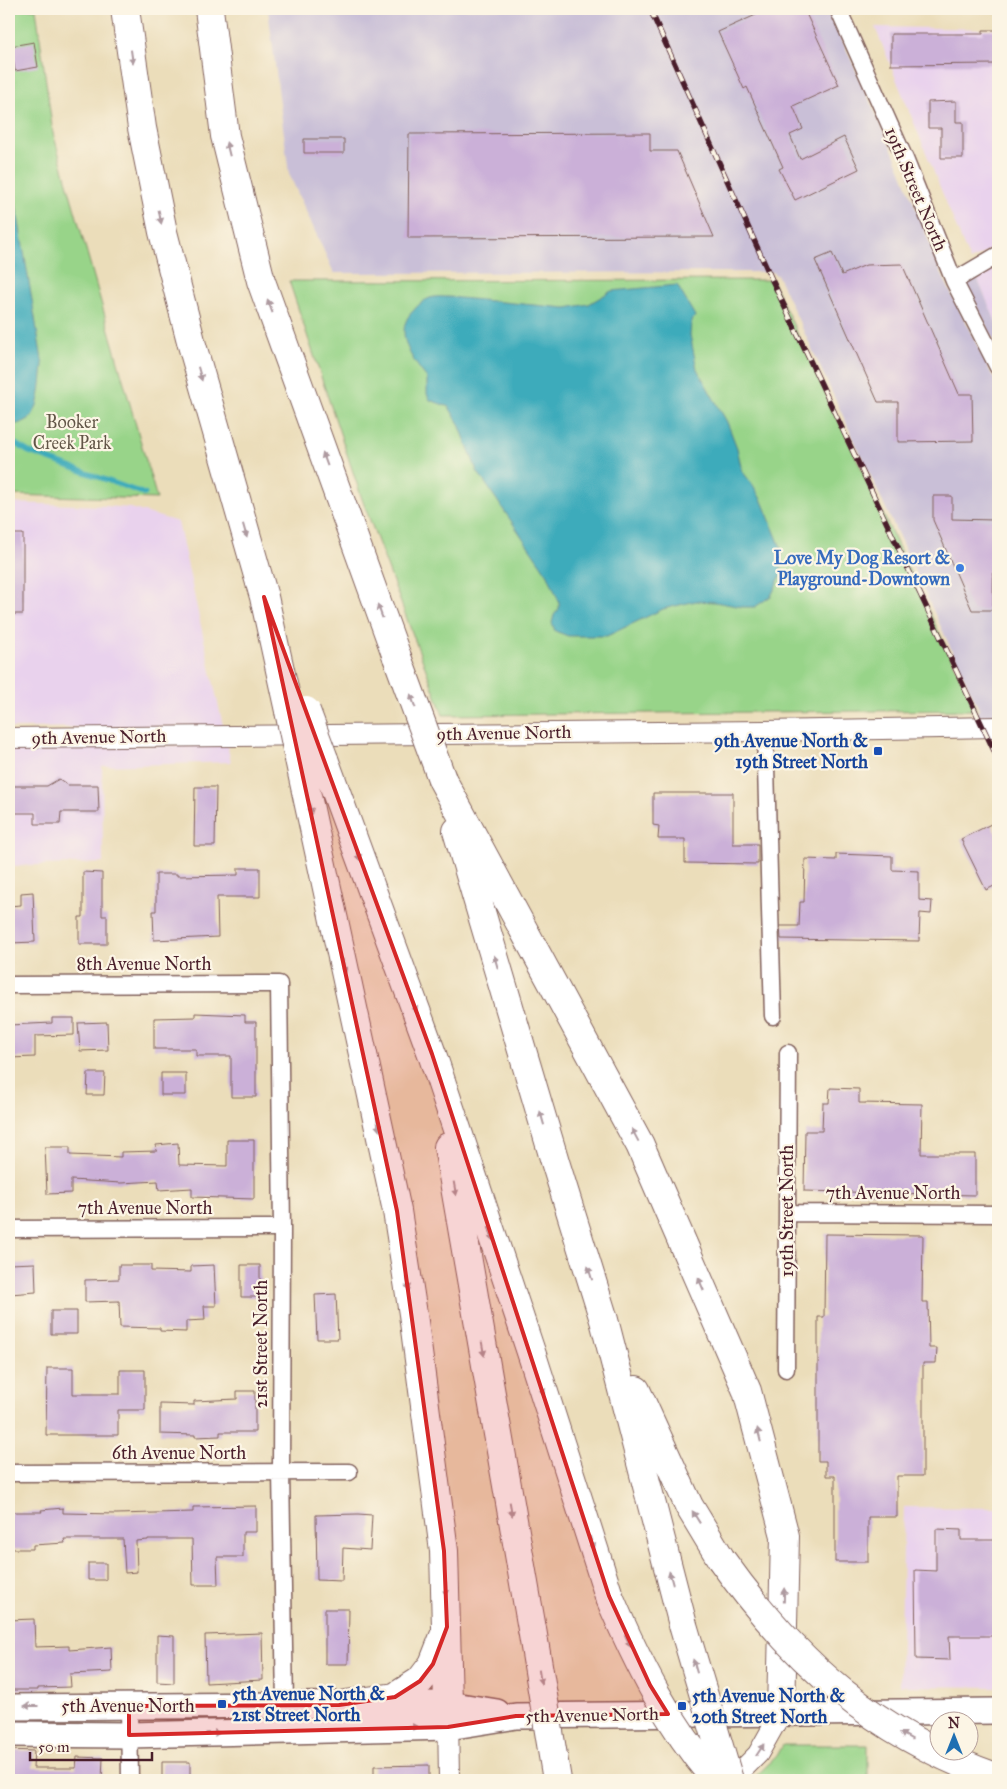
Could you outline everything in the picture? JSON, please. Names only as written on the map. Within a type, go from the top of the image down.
[{"type":"highway","points":[[125,9],[142,128],[163,232],[192,345],[311,759],[397,1211],[413,1314],[442,1541],[447,1627],[448,1715]]},
{"type":"highway","points":[[209,9],[225,136],[261,281],[442,779],[556,1165],[604,1320],[683,1625],[730,1780]]},
{"type":"highway","points":[[311,759],[432,1054],[533,1358],[609,1596],[628,1642],[650,1685],[699,1761],[716,1780]]},
{"type":"highway","points":[[442,779],[640,1145],[747,1391],[785,1536],[781,1713]]},
{"type":"highway","points":[[432,1054],[557,1780]]},
{"type":"highway","points":[[604,1320],[689,1506],[721,1558],[749,1597],[779,1632],[840,1691],[875,1718],[944,1756],[998,1778]]},
{"type":"highway","points":[[339,1705],[395,1697],[420,1681],[433,1664],[447,1627]]},
{"type":"main road","name":"5th Avenue North","points":[[9,1707],[339,1705],[448,1715],[516,1716],[998,1711]]},
{"type":"main road","name":"5th Avenue North","points":[[9,1734],[129,1735],[448,1715]]},
{"type":"street","name":"19th Street North","points":[[838,9],[905,159],[954,281],[998,367]]},
{"type":"street","points":[[954,281],[998,255]]},
{"type":"street","name":"9th Avenue North","points":[[9,738],[998,727]]},
{"type":"street","points":[[765,731],[773,1016]]},
{"type":"street","name":"8th Avenue North","points":[[9,985],[279,984]]},
{"type":"street","name":"21st Street North","points":[[279,984],[282,1228],[280,1472],[285,1705]]},
{"type":"street","name":"19th Street North","points":[[786,1369],[788,1053]]},
{"type":"street","name":"7th Avenue North","points":[[787,1213],[998,1214]]},
{"type":"street","name":"7th Avenue North","points":[[9,1229],[282,1228]]},
{"type":"street","name":"6th Avenue North","points":[[9,1473],[350,1472]]},
{"type":"street","points":[[129,1706],[130,1780]]},
{"type":"street","points":[[730,1780],[758,1754],[781,1713]]},
{"type":"street","points":[[448,1715],[449,1780]]},
{"type":"highlighted area","points":[[264,597],[432,1054],[609,1596],[650,1685],[668,1714],[516,1716],[448,1727],[129,1735],[129,1706],[339,1705],[395,1697],[420,1681],[433,1664],[447,1627],[444,1551],[397,1211]]},
{"type":"shaded area","points":[[268,9],[828,9],[898,163],[943,277],[998,387],[998,717],[975,718],[979,709],[778,276],[772,272],[334,273],[289,174]]},
{"type":"shaded area","points":[[875,27],[998,29],[998,245],[970,261]]},
{"type":"shaded area","points":[[998,266],[998,327],[977,278]]},
{"type":"shaded area","points":[[977,278],[998,327],[998,349],[966,285]]},
{"type":"shaded area","points":[[9,503],[130,508],[178,522],[223,726],[9,728]]},
{"type":"shaded area","points":[[227,745],[231,762],[102,766],[103,863],[9,866],[9,747]]},
{"type":"shaded area","points":[[904,1507],[998,1508],[998,1687],[900,1686]]},
{"type":"green space","name":"Booker Creek Park","points":[[9,9],[36,9],[53,133],[157,499],[9,495]]},
{"type":"green space","points":[[772,280],[976,710],[443,715],[362,499],[289,281]]},
{"type":"green space","points":[[783,1745],[868,1745],[868,1780],[752,1780],[777,1756]]},
{"type":"water","points":[[9,162],[43,366],[36,409],[26,421],[9,426]]},
{"type":"water","points":[[677,285],[695,316],[691,323],[690,335],[697,369],[727,422],[737,448],[742,471],[762,501],[782,550],[781,575],[771,596],[755,607],[696,601],[663,609],[607,636],[568,636],[555,631],[552,623],[554,615],[559,609],[559,602],[548,575],[477,471],[459,424],[449,407],[430,400],[427,394],[427,378],[415,362],[406,344],[404,326],[417,306],[434,297],[566,308],[589,304],[611,291]]},
{"type":"building","points":[[769,9],[804,9],[839,85],[793,106],[803,129],[790,135],[800,159],[844,137],[859,169],[795,200],[779,169],[783,167],[747,87],[744,89],[718,32]]},
{"type":"building","points":[[983,30],[998,30],[998,64],[891,65],[891,34],[983,34]]},
{"type":"building","points":[[34,42],[38,67],[15,71],[11,46]]},
{"type":"building","points":[[956,101],[956,122],[963,122],[963,158],[941,158],[941,128],[928,128],[928,102]]},
{"type":"building","points":[[650,133],[650,151],[677,151],[714,237],[408,238],[409,134]]},
{"type":"building","points":[[304,139],[344,139],[344,153],[304,153]]},
{"type":"building","points":[[832,253],[842,275],[866,265],[902,264],[959,394],[972,394],[973,441],[898,442],[898,402],[878,402],[815,260]]},
{"type":"building","points":[[933,496],[952,496],[952,519],[994,520],[993,610],[972,610],[933,520]]},
{"type":"building","points":[[9,534],[23,534],[23,614],[9,614]]},
{"type":"building","points":[[59,779],[68,785],[98,785],[99,812],[61,812],[60,824],[35,824],[35,813],[10,813],[10,786],[47,786]]},
{"type":"building","points":[[195,787],[216,787],[215,846],[194,846]]},
{"type":"building","points":[[653,793],[733,793],[733,844],[758,844],[758,864],[685,863],[685,839],[658,839],[659,826],[653,825]]},
{"type":"building","points":[[991,824],[998,838],[998,884],[986,890],[961,839]]},
{"type":"building","points":[[836,854],[892,856],[892,870],[919,871],[919,900],[932,901],[931,914],[920,913],[919,941],[781,939],[780,926],[799,926],[800,902],[804,902],[805,859],[836,860]]},
{"type":"building","points":[[238,868],[260,868],[260,897],[217,897],[218,937],[154,940],[153,911],[156,911],[156,874],[177,874],[177,876],[238,875]]},
{"type":"building","points":[[83,872],[102,873],[102,916],[107,916],[107,944],[79,944],[79,917],[83,917]]},
{"type":"building","points":[[33,892],[35,942],[10,943],[9,906],[21,905],[21,893]]},
{"type":"building","points":[[195,1013],[245,1015],[245,1022],[256,1022],[256,1097],[231,1097],[231,1056],[196,1056],[196,1049],[154,1049],[154,1018],[195,1017]]},
{"type":"building","points":[[52,1018],[74,1018],[74,1035],[35,1036],[35,1057],[9,1058],[9,1025],[52,1023]]},
{"type":"building","points":[[107,1022],[108,1050],[80,1051],[78,1023]]},
{"type":"building","points":[[88,1073],[105,1073],[104,1095],[87,1095]]},
{"type":"building","points":[[161,1073],[186,1073],[186,1095],[161,1095]]},
{"type":"building","points":[[830,1088],[859,1089],[859,1103],[922,1104],[921,1154],[975,1154],[975,1195],[804,1191],[805,1131],[822,1131],[823,1103],[829,1103]]},
{"type":"building","points":[[227,1140],[254,1140],[254,1199],[192,1197],[192,1188],[159,1190],[158,1181],[121,1183],[71,1180],[71,1193],[47,1194],[45,1147],[70,1147],[70,1155],[121,1157],[121,1152],[157,1151],[156,1145],[178,1143],[179,1165],[227,1166]]},
{"type":"building","points":[[825,1234],[923,1235],[922,1302],[928,1302],[929,1348],[937,1348],[936,1363],[923,1363],[923,1476],[897,1476],[897,1517],[868,1517],[868,1562],[835,1562],[835,1476],[826,1476],[826,1461],[818,1461],[818,1317],[824,1317]]},
{"type":"building","points":[[35,1263],[36,1292],[10,1294],[9,1264]]},
{"type":"building","points":[[119,1265],[151,1265],[151,1271],[191,1272],[191,1266],[214,1265],[216,1306],[204,1306],[205,1320],[186,1321],[186,1332],[160,1331],[160,1328],[120,1327],[119,1301],[85,1302],[85,1280],[119,1279]]},
{"type":"building","points":[[241,1265],[260,1265],[260,1297],[241,1297]]},
{"type":"building","points":[[336,1294],[338,1339],[317,1339],[315,1295]]},
{"type":"building","points":[[51,1311],[77,1311],[77,1334],[51,1334]]},
{"type":"building","points":[[47,1368],[73,1368],[73,1394],[120,1394],[120,1370],[145,1370],[145,1410],[118,1410],[118,1435],[46,1435]]},
{"type":"building","points":[[237,1391],[255,1391],[255,1432],[220,1432],[220,1436],[195,1437],[195,1435],[160,1434],[160,1404],[194,1405],[194,1401],[237,1399]]},
{"type":"building","points":[[256,1506],[256,1532],[243,1532],[243,1557],[217,1557],[218,1585],[193,1585],[192,1539],[148,1539],[136,1541],[137,1572],[125,1573],[123,1539],[64,1539],[65,1543],[33,1545],[33,1549],[10,1549],[10,1512],[42,1512],[41,1510],[63,1508],[63,1513],[116,1514],[193,1512],[193,1507]]},
{"type":"building","points":[[316,1515],[372,1515],[370,1550],[343,1548],[342,1581],[317,1580]]},
{"type":"building","points":[[936,1529],[961,1530],[961,1540],[998,1540],[998,1636],[949,1636],[950,1660],[916,1659],[915,1570],[936,1571]]},
{"type":"building","points":[[88,1563],[106,1563],[106,1580],[88,1580]]},
{"type":"building","points":[[325,1609],[349,1609],[348,1664],[325,1664]]},
{"type":"building","points":[[34,1619],[35,1647],[69,1646],[69,1650],[111,1647],[112,1672],[70,1674],[71,1687],[10,1690],[11,1639],[9,1639],[9,1620]]},
{"type":"building","points":[[262,1633],[263,1680],[206,1683],[205,1635]]},
{"type":"building","points":[[157,1635],[174,1636],[174,1683],[157,1682]]},
{"type":"building","points":[[9,1750],[34,1751],[33,1768],[76,1768],[77,1757],[103,1758],[102,1780],[9,1780]]},
{"type":"building","points":[[162,1762],[190,1762],[190,1780],[162,1780]]},
{"type":"building","points":[[429,1765],[429,1780],[374,1780],[374,1766]]},
{"type":"waterway","points":[[9,440],[29,452],[145,494]]},
{"type":"railway","points":[[650,9],[772,280],[998,759]]},
{"type":"place","name":"Love My Dog Resort & Playground-Downtown","points":[[960,568]]},
{"type":"place","name":"9th Avenue North & 19th Street North","points":[[878,751]]},
{"type":"place","name":"5th Avenue North & 21st Street North","points":[[222,1704]]},
{"type":"place","name":"5th Avenue North & 20th Street North","points":[[682,1706]]}]
